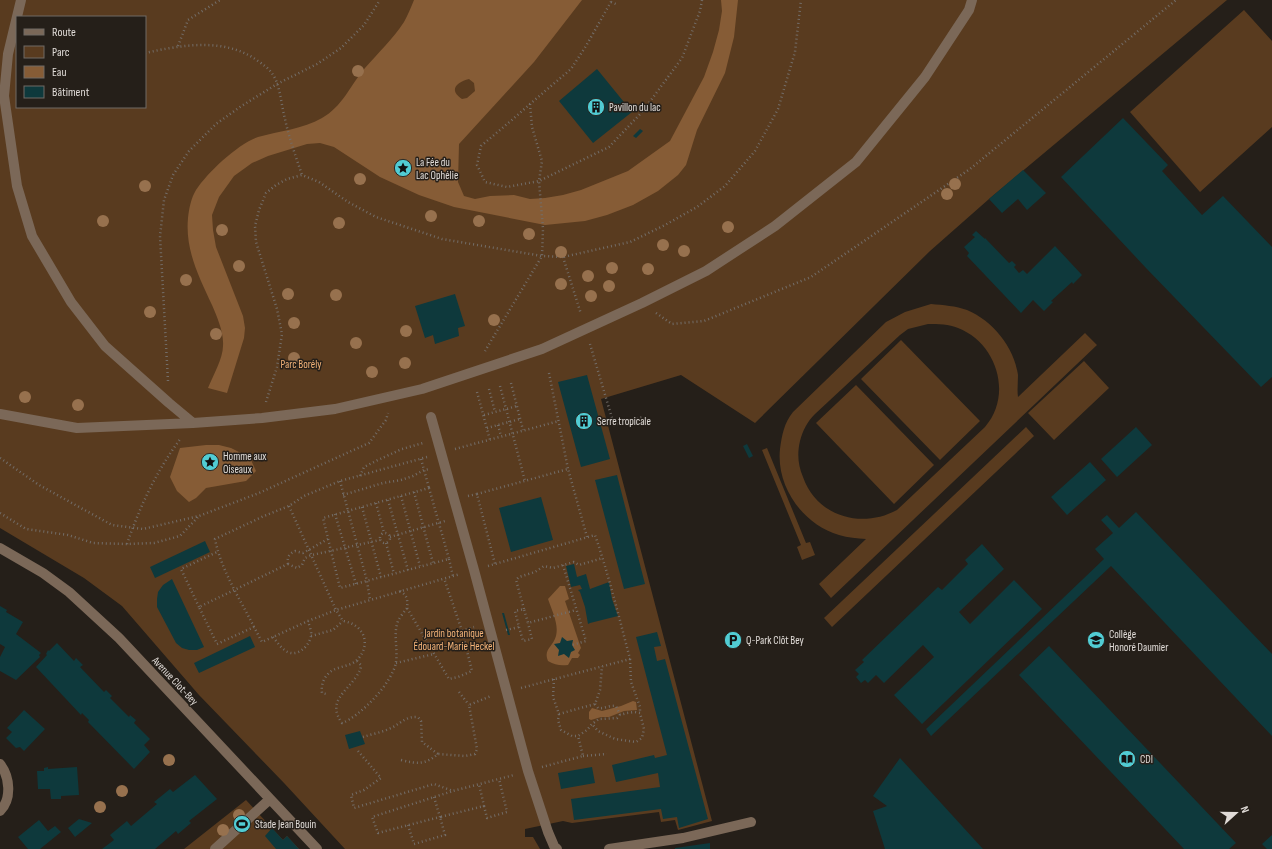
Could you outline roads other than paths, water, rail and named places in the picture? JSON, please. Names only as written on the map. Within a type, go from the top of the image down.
[{"type":"street","points":[[17,16],[21,0]]},
{"type":"street","points":[[0,414],[77,428],[193,423],[262,418],[335,409],[422,390],[542,349],[642,303],[706,271],[775,226],[856,162],[924,77],[969,10],[972,0]]},
{"type":"street","points":[[16,21],[8,54],[4,96],[17,186],[32,236],[71,302],[105,346],[193,423]]},
{"type":"street","points":[[431,417],[528,771],[548,832],[554,846],[557,849]]},
{"type":"street","name":"Avenue Clot-Bey","points":[[0,548],[43,573],[69,592],[119,638],[317,849]]},
{"type":"street","points":[[0,764],[7,778],[8,794],[3,808],[0,811]]},
{"type":"street","points":[[216,849],[270,799]]},
{"type":"street","points":[[609,849],[647,846],[751,822]]},
{"type":"water","points":[[414,0],[582,0],[534,62],[459,144],[458,182],[464,196],[475,199],[490,196],[514,195],[530,199],[563,195],[581,190],[628,171],[670,141],[704,77],[719,30],[722,11],[721,0],[738,0],[734,37],[725,73],[697,130],[686,165],[678,175],[658,191],[633,205],[607,215],[585,221],[545,225],[454,207],[419,195],[380,177],[334,147],[320,143],[307,144],[268,156],[252,163],[234,176],[219,197],[212,215],[216,247],[243,316],[245,328],[244,338],[227,393],[208,388],[223,351],[223,341],[220,325],[198,274],[191,252],[188,218],[190,204],[194,193],[208,175],[224,159],[250,141],[258,137],[315,122],[335,108],[365,68],[400,28]],"holes":[[[469,79],[474,83],[475,91],[467,98],[462,99],[458,96],[455,90],[458,84]]]},
{"type":"water","points":[[219,445],[231,448],[241,453],[251,460],[256,471],[246,481],[206,488],[196,498],[189,502],[177,491],[170,477],[180,448]]},
{"type":"water","points":[[560,586],[565,586],[569,599],[565,601],[581,648],[578,653],[580,655],[578,658],[572,658],[568,665],[558,665],[548,661],[547,657],[548,651],[555,640],[557,631],[555,618],[548,599]]},
{"type":"water","points":[[633,701],[636,702],[637,710],[624,711],[609,717],[589,719],[589,712],[592,708],[602,711]]},
{"type":"place","name":"Pavillon du lac","points":[[596,107]]},
{"type":"place","name":"La Fée du Lac Ophélie","points":[[403,168]]},
{"type":"place","name":"Serre tropicale","points":[[584,421]]},
{"type":"place","name":"Homme aux Oiseaux","points":[[210,462]]},
{"type":"place","name":"Q-Park Clôt Bey","points":[[733,640]]},
{"type":"place","name":"Collège Honoré Daumier","points":[[1096,640]]},
{"type":"place","name":"CDI","points":[[1127,759]]},
{"type":"place","name":"Stade Jean Bouin","points":[[242,824]]},
{"type":"park label","name":"Parc Borély","points":[[301,364]]},
{"type":"park label","name":"Jardin botanique Édouard-Marie Heckel","points":[[454,639]]}]
